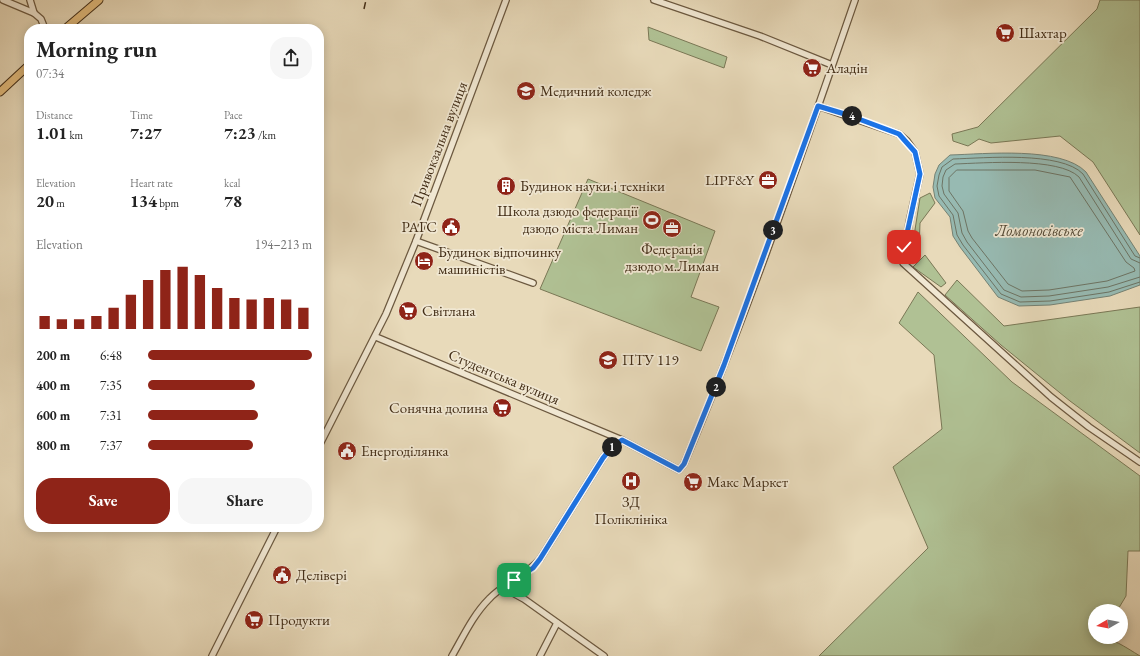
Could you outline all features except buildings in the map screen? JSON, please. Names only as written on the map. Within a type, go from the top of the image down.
[{"type":"main road","points":[[71,24],[99,0]]},
{"type":"main road","points":[[0,92],[24,70]]},
{"type":"street","points":[[3,0],[11,1],[34,12],[41,19],[43,24]]},
{"type":"street","points":[[30,0],[34,12]]},
{"type":"street","name":"Привокзальна вулиця","points":[[324,436],[376,337],[416,240],[506,0]]},
{"type":"street","points":[[654,0],[760,36],[832,65]]},
{"type":"street","points":[[855,0],[818,106],[848,115],[899,134],[907,141],[915,152],[920,174],[909,223],[903,263],[1051,397],[1089,427],[1140,462]]},
{"type":"street","name":"Студентська вулиця","points":[[376,337],[622,440],[679,470],[684,464],[724,365],[818,106]]},
{"type":"street","points":[[416,240],[533,283]]},
{"type":"street","points":[[452,656],[478,611],[502,587],[533,568],[603,458],[612,447],[622,440]]},
{"type":"street","points":[[212,656],[274,532]]},
{"type":"street","points":[[502,587],[524,599],[604,656]]},
{"type":"street","points":[[540,656],[557,623]]},
{"type":"green space","points":[[1100,0],[1140,0],[1140,235],[1093,162],[1060,136],[991,143],[979,139],[968,146],[953,141],[952,134],[978,127],[1097,9]]},
{"type":"green space","points":[[648,27],[727,57],[724,68],[649,40]]},
{"type":"green space","points":[[588,179],[715,231],[691,297],[719,307],[701,351],[540,289]]},
{"type":"green space","points":[[930,193],[935,203],[920,223],[919,250],[911,255],[920,198]]},
{"type":"green space","points":[[925,255],[946,283],[941,287],[913,267]]},
{"type":"green space","points":[[957,280],[1004,326],[1140,307],[1140,453],[1070,401],[1001,345],[945,295]]},
{"type":"green space","points":[[918,292],[1012,382],[1140,476],[1140,551],[1128,551],[1126,596],[1121,604],[1088,604],[1088,644],[1120,644],[1140,656],[819,656],[928,548],[893,467],[942,429],[934,355],[899,323]]},
{"type":"water","name":"Ломоносівське","points":[[1022,153],[1041,155],[1059,158],[1074,164],[1086,172],[1140,256],[1140,285],[1110,296],[1050,305],[1019,306],[998,297],[953,236],[950,217],[935,198],[933,187],[935,174],[939,165],[950,155]]},
{"type":"railway","points":[[364,9],[366,0]]},
{"type":"place","name":"Шахтар","points":[[1005,33]]},
{"type":"place","name":"Аладін","points":[[812,68]]},
{"type":"place","name":"Медичний коледж","points":[[526,91]]},
{"type":"place","name":"LIPF&Y","points":[[768,180]]},
{"type":"place","name":"Будинок науки і техніки","points":[[506,186]]},
{"type":"place","name":"Школа дзюдо федерації дзюдо міста Лиман","points":[[652,220]]},
{"type":"place","name":"РАГС","points":[[451,227]]},
{"type":"place","name":"Федерація дзюдо м.Лиман","points":[[672,228]]},
{"type":"place","name":"Будинок відпочинку машиністів","points":[[424,261]]},
{"type":"place","name":"Світлана","points":[[408,311]]},
{"type":"place","name":"ПТУ 119","points":[[608,360]]},
{"type":"place","name":"Сонячна долина","points":[[502,408]]},
{"type":"place","name":"Енергоділянка","points":[[347,451]]},
{"type":"place","name":"ЗД Поліклініка","points":[[631,481]]},
{"type":"place","name":"Макс Маркет","points":[[693,482]]},
{"type":"place","name":"Делівері","points":[[282,575]]},
{"type":"place","name":"Продукти","points":[[254,620]]},
{"type":"route","points":[[514,580],[533,568],[540,559],[587,481],[612,447],[622,440],[679,470],[684,464],[724,365],[818,106],[848,115],[899,134],[907,141],[915,152],[920,174],[904,247]]}]
